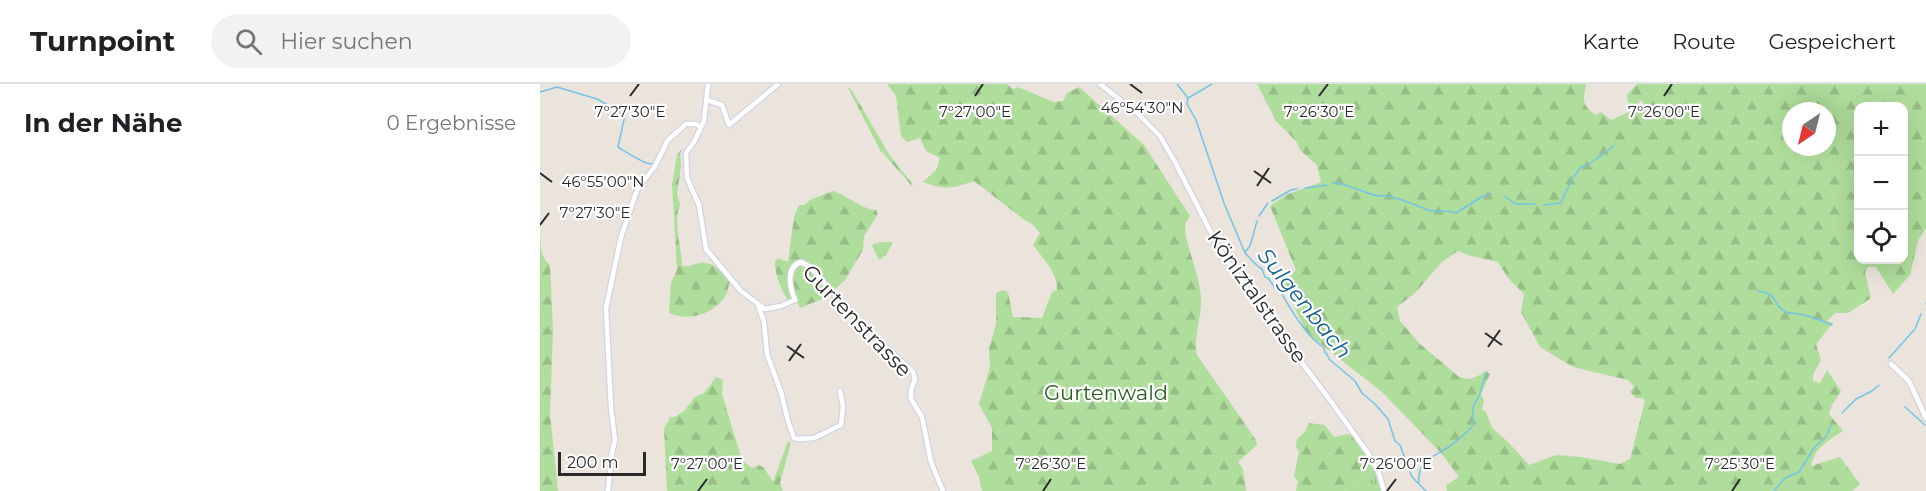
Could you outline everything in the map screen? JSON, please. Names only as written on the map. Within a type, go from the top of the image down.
[{"type":"street","points":[[708,84],[706,114],[694,142],[686,153],[687,178],[699,205],[704,245],[710,256],[741,291],[758,305],[764,321],[767,354],[782,392],[794,438],[814,438],[841,425],[843,406],[840,391]]},
{"type":"street","points":[[707,100],[722,105],[729,124],[778,84]]},
{"type":"street","name":"Köniztalstrasse","points":[[1100,84],[1137,113],[1160,136],[1220,250],[1368,453],[1379,473],[1384,491]]},
{"type":"street","points":[[608,491],[615,440],[611,408],[606,308],[621,237],[637,190],[655,166],[668,140],[686,124],[701,126]]},
{"type":"street","name":"Gurtenstrasse","points":[[758,305],[769,309],[795,300],[790,280],[792,268],[796,263],[801,262],[810,267],[864,327],[912,372],[915,379],[911,399],[922,417],[931,462],[943,491]]},
{"type":"street","points":[[1891,364],[1909,381],[1926,418]]},
{"type":"green space","name":"Gurtenwald","points":[[887,84],[1007,84],[1013,89],[1018,87],[1054,102],[1063,101],[1067,93],[1079,87],[1144,145],[1190,216],[1185,230],[1201,299],[1196,342],[1197,355],[1256,440],[1257,445],[1238,462],[1243,469],[1246,491],[982,491],[979,477],[971,461],[992,451],[992,428],[979,404],[990,367],[989,349],[996,324],[996,293],[1003,290],[1008,292],[1013,317],[1042,318],[1052,292],[1057,290],[1057,284],[1049,266],[1033,245],[1040,233],[1032,224],[974,181],[948,188],[923,182],[936,170],[940,158],[926,151],[920,138],[907,142],[901,136],[896,96]]},
{"type":"green space","points":[[1257,84],[1586,84],[1584,101],[1587,107],[1595,115],[1601,112],[1611,120],[1644,105],[1642,100],[1631,105],[1628,102],[1627,95],[1637,84],[1926,84],[1926,228],[1918,241],[1910,275],[1893,294],[1876,267],[1867,267],[1865,273],[1871,298],[1848,313],[1835,313],[1827,321],[1833,323],[1816,344],[1821,360],[1813,375],[1813,381],[1820,383],[1827,370],[1841,391],[1829,414],[1843,431],[1819,449],[1811,466],[1840,457],[1860,484],[1852,491],[1447,491],[1446,485],[1459,477],[1442,454],[1383,393],[1306,332],[1284,284],[1296,270],[1270,206],[1286,195],[1321,182],[1317,165],[1301,151],[1296,141],[1276,121]],"holes":[[[1458,251],[1498,262],[1508,278],[1524,294],[1521,312],[1540,347],[1573,367],[1628,380],[1634,386],[1630,392],[1636,398],[1643,398],[1645,401],[1630,459],[1620,464],[1556,455],[1529,465],[1492,428],[1486,412],[1482,409],[1484,400],[1481,394],[1490,374],[1486,371],[1469,379],[1458,376],[1420,344],[1400,321],[1397,307],[1415,293],[1442,262]]]},
{"type":"green space","points":[[848,88],[854,94],[890,156],[913,187],[880,150]]},
{"type":"green space","points":[[682,149],[677,195],[680,204],[677,226],[682,265],[709,264],[730,279],[727,293],[716,306],[702,314],[685,317],[669,313],[671,283],[677,270],[672,184],[677,155]]},
{"type":"green space","points":[[833,191],[867,208],[876,210],[878,214],[864,236],[863,250],[845,280],[827,297],[800,308],[796,300],[790,303],[784,294],[775,262],[778,258],[788,262],[794,217],[799,205],[804,205],[810,200]]},
{"type":"green space","points":[[540,234],[543,255],[550,265],[553,331],[550,414],[558,491],[540,491]]},
{"type":"green space","points":[[880,242],[893,242],[886,255],[879,260],[872,245]]},
{"type":"green space","points":[[716,377],[723,380],[722,394],[742,460],[752,468],[759,465],[764,468],[773,482],[788,441],[791,443],[780,483],[783,491],[667,491],[664,429],[670,417],[675,417],[684,411],[695,397],[704,393]]},
{"type":"green space","points":[[1309,423],[1325,425],[1334,437],[1348,434],[1355,437],[1375,466],[1367,478],[1345,491],[1296,491],[1298,481],[1294,476],[1299,452],[1296,447],[1297,439],[1305,432]]},
{"type":"green space","points":[[1375,466],[1384,491],[1345,491],[1367,478]]},
{"type":"waterway","name":"Sulgenbach","points":[[1177,84],[1188,98],[1187,104],[1196,120],[1224,203],[1245,253],[1262,269],[1265,277],[1275,288],[1277,286],[1297,319],[1324,348],[1329,359],[1355,381],[1362,393],[1388,419],[1395,441],[1400,445],[1412,477],[1426,491]]},
{"type":"waterway","points":[[1188,98],[1212,84]]},
{"type":"waterway","points":[[540,92],[557,87],[597,99],[625,115],[618,147],[652,164]]},
{"type":"waterway","points":[[1544,205],[1561,203],[1572,179],[1581,167],[1588,165],[1614,146]]},
{"type":"waterway","points":[[1333,183],[1378,196],[1397,198],[1431,211],[1456,213],[1483,196],[1491,194]]},
{"type":"waterway","points":[[1305,188],[1327,185]]},
{"type":"waterway","points":[[1272,201],[1297,189]]},
{"type":"waterway","points":[[1504,196],[1515,204],[1535,204]]},
{"type":"waterway","points":[[1259,216],[1268,203]]},
{"type":"waterway","points":[[1245,252],[1250,246],[1257,221]]},
{"type":"waterway","points":[[1757,291],[1769,294],[1786,312],[1808,316],[1832,325]]},
{"type":"waterway","points":[[1889,358],[1915,329],[1921,314]]},
{"type":"waterway","points":[[1480,393],[1486,373]]},
{"type":"waterway","points":[[1842,413],[1856,399],[1879,385]]},
{"type":"waterway","points":[[1419,482],[1423,464],[1454,443],[1472,427],[1473,407],[1480,394]]},
{"type":"waterway","points":[[1905,407],[1925,425]]},
{"type":"waterway","points":[[1774,491],[1785,478],[1799,472],[1814,448],[1825,438],[1831,426]]}]
